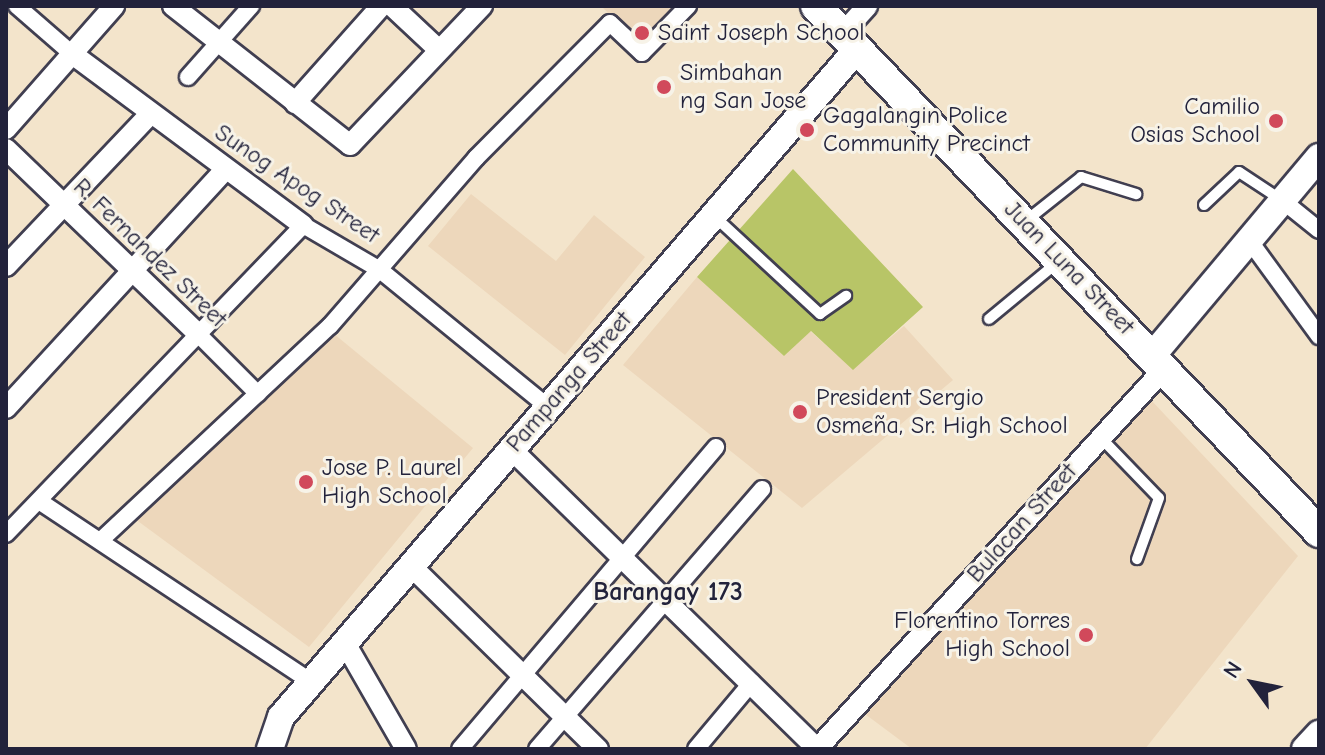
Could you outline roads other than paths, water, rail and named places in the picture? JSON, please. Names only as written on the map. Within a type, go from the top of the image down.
[{"type":"main road","name":"Juan Luna Street","points":[[816,6],[1025,221],[1319,532]]},
{"type":"street","name":"Sunog Apog Street","points":[[17,6],[71,53],[150,114],[303,225],[380,270],[548,407]]},
{"type":"street","points":[[6,129],[114,6]]},
{"type":"street","points":[[173,6],[350,145],[482,6]]},
{"type":"street","points":[[188,77],[251,6]]},
{"type":"street","points":[[295,103],[381,6]]},
{"type":"street","points":[[392,6],[439,50]]},
{"type":"street","points":[[100,541],[258,394],[380,270],[476,158],[610,23],[642,53],[688,6]]},
{"type":"street","name":"Pampanga Street","points":[[270,749],[281,717],[713,215],[851,41],[867,6]]},
{"type":"street","points":[[6,266],[150,114]]},
{"type":"street","name":"R. Fernandez Street","points":[[6,149],[258,394]]},
{"type":"street","name":"Bulacan Street","points":[[817,749],[1101,438],[1249,240],[1319,157]]},
{"type":"street","points":[[6,408],[226,169]]},
{"type":"street","points":[[1283,201],[1319,230]]},
{"type":"street","points":[[6,534],[42,503],[303,225]]},
{"type":"street","points":[[1249,240],[1319,336]]},
{"type":"street","points":[[460,749],[716,447]]},
{"type":"street","points":[[511,449],[817,749]]},
{"type":"street","points":[[537,749],[762,489]]},
{"type":"street","points":[[42,503],[311,682]]},
{"type":"street","points":[[411,566],[598,749]]},
{"type":"street","points":[[345,643],[406,749]]},
{"type":"street","points":[[696,749],[752,682]]},
{"type":"street","points":[[1305,749],[1319,734]]},
{"type":"lane","points":[[1204,205],[1239,172],[1283,201]]},
{"type":"lane","points":[[1025,221],[1081,177],[1136,194]]},
{"type":"lane","points":[[713,215],[820,314],[846,296]]},
{"type":"lane","points":[[989,319],[1061,260]]},
{"type":"lane","points":[[1101,438],[1159,498],[1137,559]]},
{"type":"place","name":"Saint Joseph School","points":[[642,33]]},
{"type":"place","name":"Simbahan ng San Jose","points":[[664,87]]},
{"type":"place","name":"Camilio Osias School","points":[[1276,121]]},
{"type":"place","name":"Gagalangin Police Community Precinct","points":[[807,130]]},
{"type":"place","name":"President Sergio Osmeña, Sr. High School","points":[[800,412]]},
{"type":"place","name":"Jose P. Laurel High School","points":[[306,482]]},
{"type":"place","name":"Florentino Torres High School","points":[[1086,635]]},
{"type":"district","name":"Barangay 173","points":[[668,593]]}]
